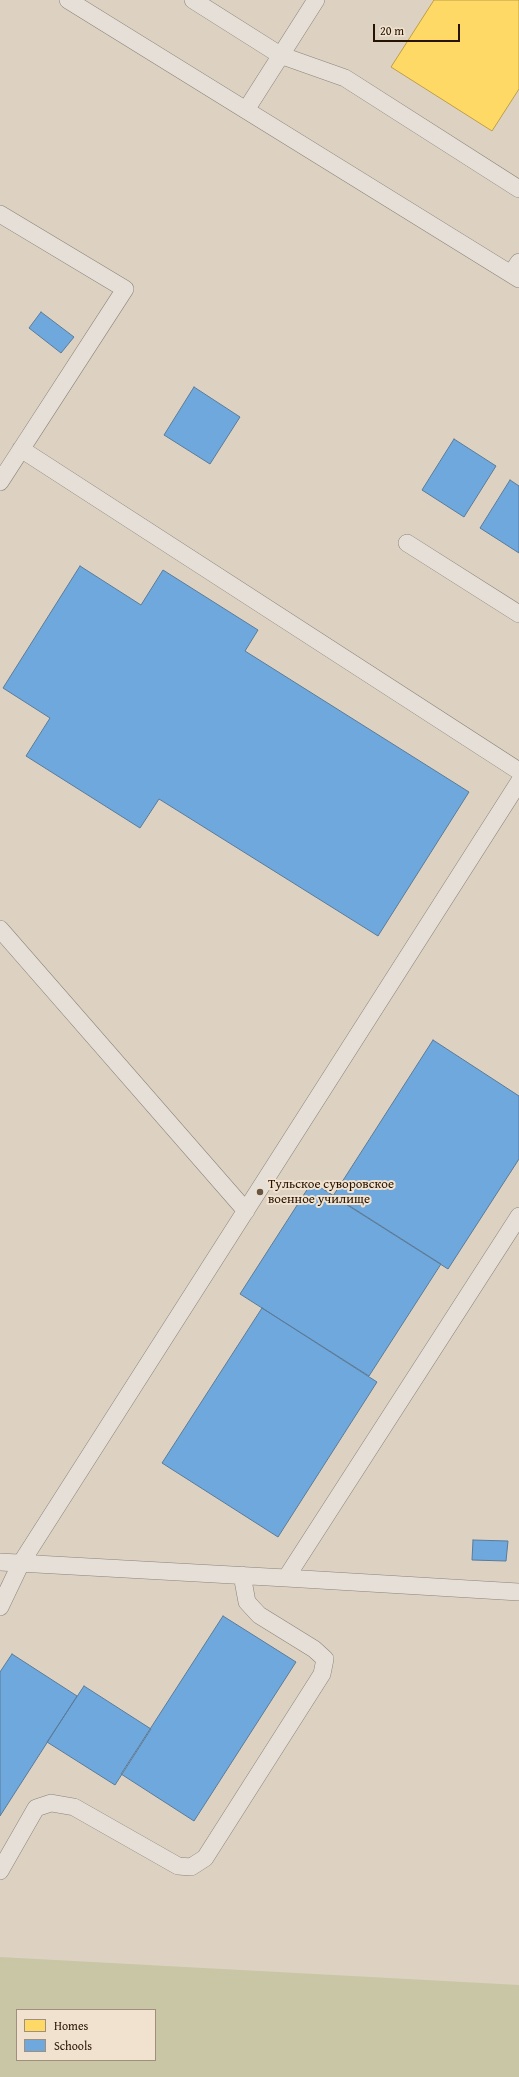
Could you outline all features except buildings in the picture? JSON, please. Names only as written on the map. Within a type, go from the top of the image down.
[{"type":"lane","points":[[68,0],[246,110],[516,272]]},
{"type":"lane","points":[[193,0],[280,56],[345,78],[519,189]]},
{"type":"lane","points":[[246,110],[316,0]]},
{"type":"lane","points":[[0,214],[124,289],[0,482]]},
{"type":"lane","points":[[21,450],[519,771]]},
{"type":"lane","points":[[407,543],[519,614]]},
{"type":"lane","points":[[0,1607],[21,1563],[519,782]]},
{"type":"lane","points":[[0,929],[246,1211]]},
{"type":"lane","points":[[286,1578],[519,1216]]},
{"type":"lane","points":[[0,1562],[519,1592]]},
{"type":"lane","points":[[0,1871],[36,1808],[51,1803],[74,1807],[178,1866],[191,1867],[205,1858],[322,1674],[325,1660],[314,1649],[260,1615],[247,1602],[242,1575]]},
{"type":"shaded area","points":[[0,1957],[519,1985],[519,2077],[0,2077]]},
{"type":"place","name":"Тульское суворовское военное училище","points":[[260,1192]]}]
